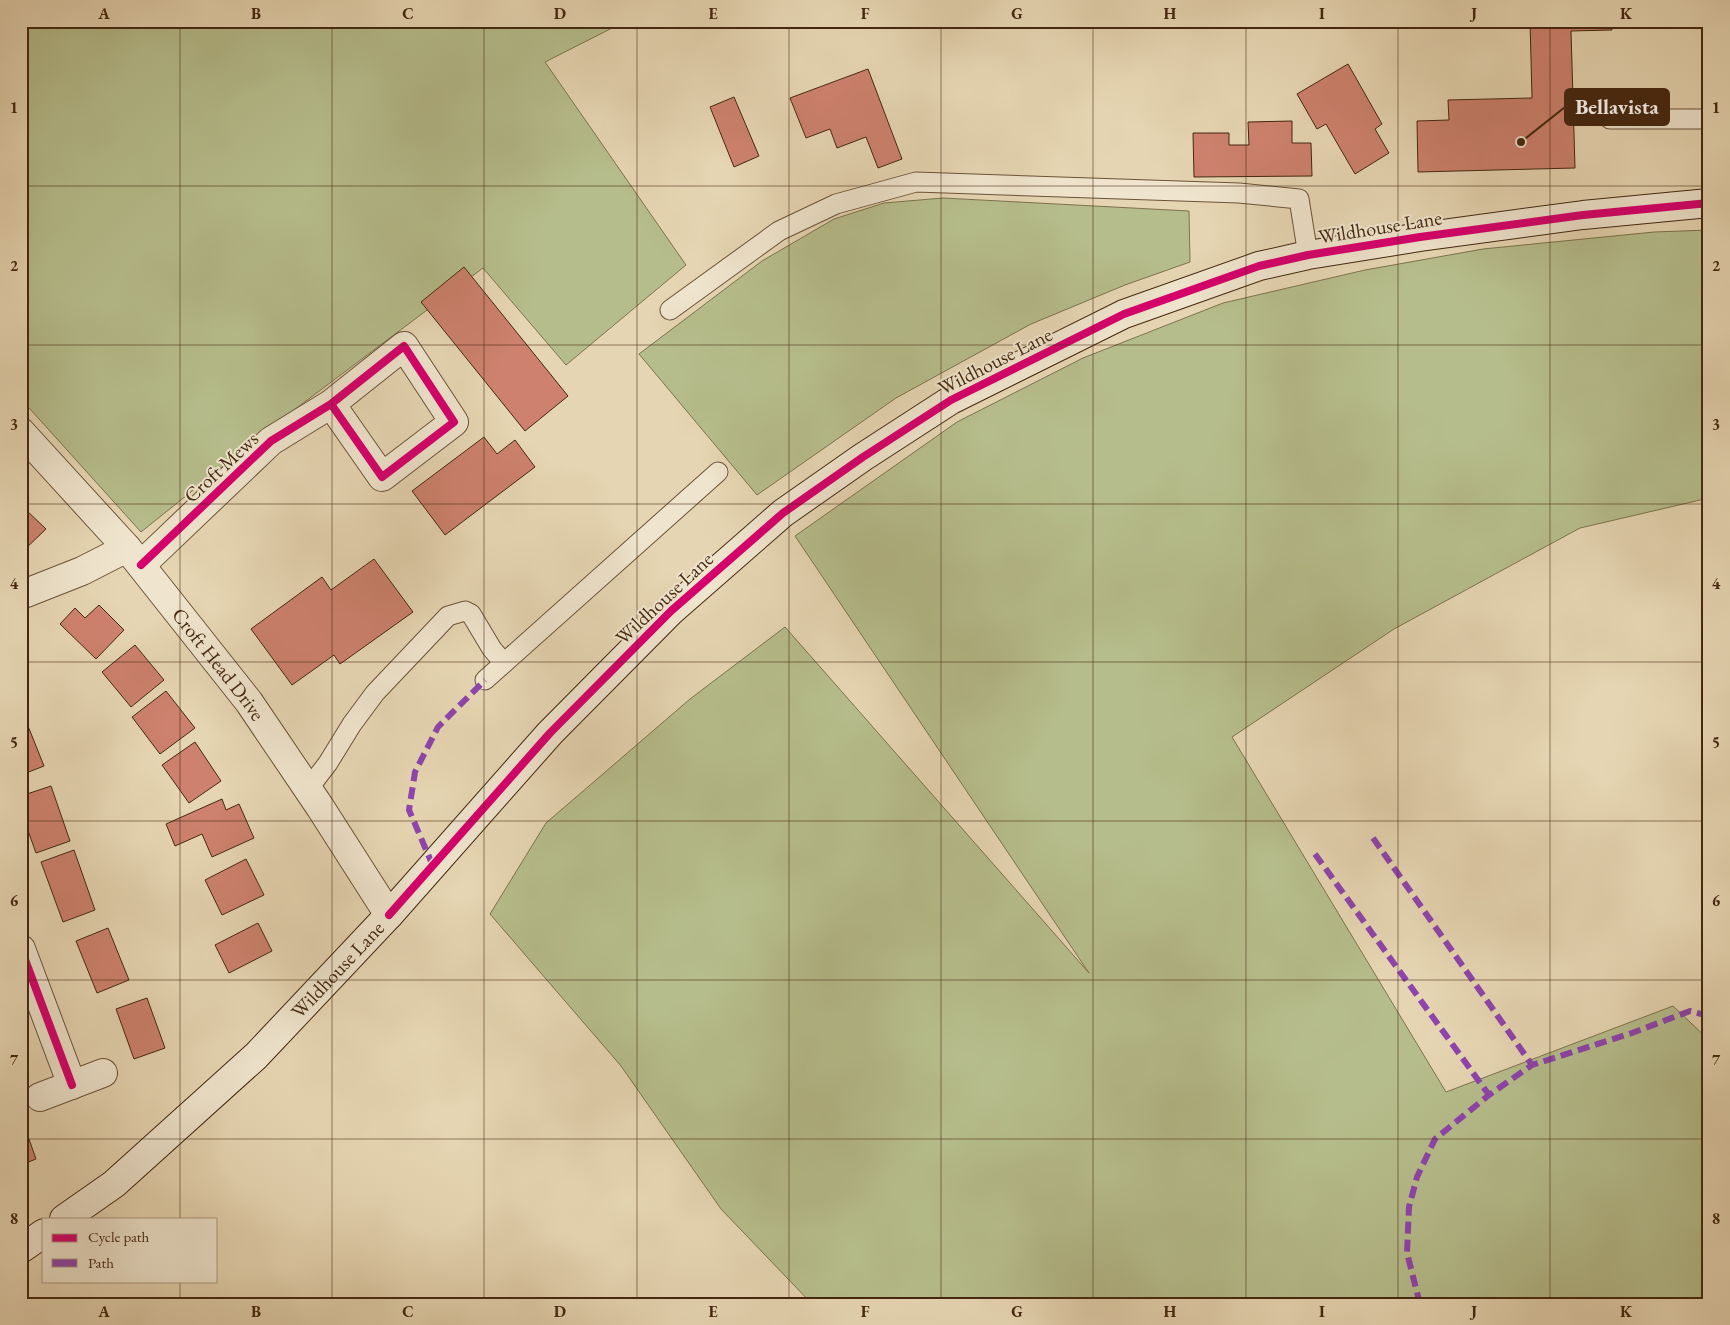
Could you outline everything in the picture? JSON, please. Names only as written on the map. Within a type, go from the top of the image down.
[{"type":"main road","name":"Wildhouse Lane","points":[[65,1218],[114,1184],[256,1056],[389,915],[550,733],[671,610],[783,513],[863,457],[951,400],[1124,314],[1259,266],[1308,255],[1420,237],[1583,215],[1709,203]]},
{"type":"main road","name":"Croft Mews","points":[[21,595],[82,571],[134,557],[272,441],[331,404],[404,346],[454,422],[382,477],[331,404]]},
{"type":"main road","name":"Croft Head Drive","points":[[21,432],[134,557],[249,702],[308,789],[389,915]]},
{"type":"main road","points":[[21,949],[72,1085]]},
{"type":"main road","points":[[40,1097],[103,1073]]},
{"type":"main road","points":[[21,1249],[42,1234]]},
{"type":"lane","points":[[1610,120],[1709,119]]},
{"type":"lane","points":[[670,310],[779,230],[836,204],[916,182],[1239,193],[1299,199],[1308,255]]},
{"type":"lane","points":[[486,680],[718,472]]},
{"type":"lane","points":[[308,789],[328,763],[352,724],[375,693],[448,616],[465,611],[472,614],[492,649],[504,663]]},
{"type":"green space","points":[[21,21],[626,21],[545,62],[686,265],[566,365],[483,268],[282,419],[141,532],[21,399]]},
{"type":"green space","points":[[943,198],[1189,211],[1190,262],[1125,285],[1031,324],[896,398],[757,495],[639,354],[762,261],[834,219],[884,203]]},
{"type":"green space","points":[[1709,230],[1709,498],[1580,528],[1394,629],[1232,737],[1446,1092],[1673,1006],[1709,1040],[1709,1304],[812,1304],[721,1209],[621,1066],[490,914],[546,823],[690,699],[785,627],[1089,973],[795,536],[957,422],[1083,358],[1223,303],[1365,270],[1483,249],[1654,232]]},
{"type":"building","points":[[1530,21],[1611,21],[1612,30],[1571,31],[1575,168],[1418,172],[1417,121],[1449,120],[1448,100],[1532,98]]},
{"type":"building","points":[[1348,64],[1382,124],[1375,129],[1389,153],[1355,174],[1326,124],[1317,129],[1297,94]]},
{"type":"building","points":[[868,69],[902,159],[878,168],[866,137],[837,148],[830,129],[806,138],[790,98]]},
{"type":"building","points":[[734,97],[759,156],[734,167],[710,107]]},
{"type":"building","points":[[1292,121],[1292,143],[1311,143],[1312,176],[1194,177],[1193,133],[1229,133],[1229,145],[1249,145],[1248,122]]},
{"type":"building","points":[[464,267],[568,396],[525,431],[421,302]]},
{"type":"building","points":[[484,437],[497,454],[515,440],[535,467],[445,535],[412,491]]},
{"type":"building","points":[[24,508],[46,529],[21,553],[21,511]]},
{"type":"building","points":[[374,559],[413,612],[340,664],[334,655],[292,685],[251,629],[322,577],[331,590]]},
{"type":"building","points":[[99,605],[124,630],[96,659],[60,624],[75,608],[85,618]]},
{"type":"building","points":[[135,645],[164,680],[131,707],[102,672]]},
{"type":"building","points":[[166,691],[195,728],[160,754],[132,717]]},
{"type":"building","points":[[24,716],[44,766],[21,775],[21,717]]},
{"type":"building","points":[[195,742],[221,781],[189,803],[162,765]]},
{"type":"building","points":[[51,786],[70,841],[36,853],[21,811],[21,796]]},
{"type":"building","points":[[222,799],[226,810],[239,804],[254,838],[212,857],[202,834],[175,846],[166,824]]},
{"type":"building","points":[[74,850],[95,910],[63,922],[41,862]]},
{"type":"building","points":[[246,859],[264,895],[222,915],[205,880]]},
{"type":"building","points":[[258,923],[272,951],[229,973],[215,945]]},
{"type":"building","points":[[108,928],[129,980],[97,993],[76,941]]},
{"type":"building","points":[[147,998],[165,1048],[134,1059],[116,1009]]},
{"type":"building","points":[[24,1125],[36,1159],[21,1165],[21,1126]]},
{"type":"marked path","points":[[433,866],[409,810],[415,772],[438,727],[485,680]]},
{"type":"marked path","points":[[1373,838],[1532,1065]]},
{"type":"marked path","points":[[1315,854],[1489,1095]]},
{"type":"marked path","points":[[1420,1304],[1407,1253],[1409,1207],[1417,1177],[1435,1139],[1489,1095],[1532,1065],[1632,1033],[1690,1011],[1709,1016]]},
{"type":"cycle path","points":[[389,915],[550,733],[671,611],[783,513],[863,457],[951,400],[1124,314],[1259,266],[1308,255],[1420,237],[1583,215],[1709,203]]},
{"type":"cycle path","points":[[141,565],[271,441],[331,404],[404,346],[454,422],[382,477],[331,404]]},
{"type":"cycle path","points":[[21,949],[72,1085]]},
{"type":"place","name":"Bellavista","points":[[1521,142]]}]
